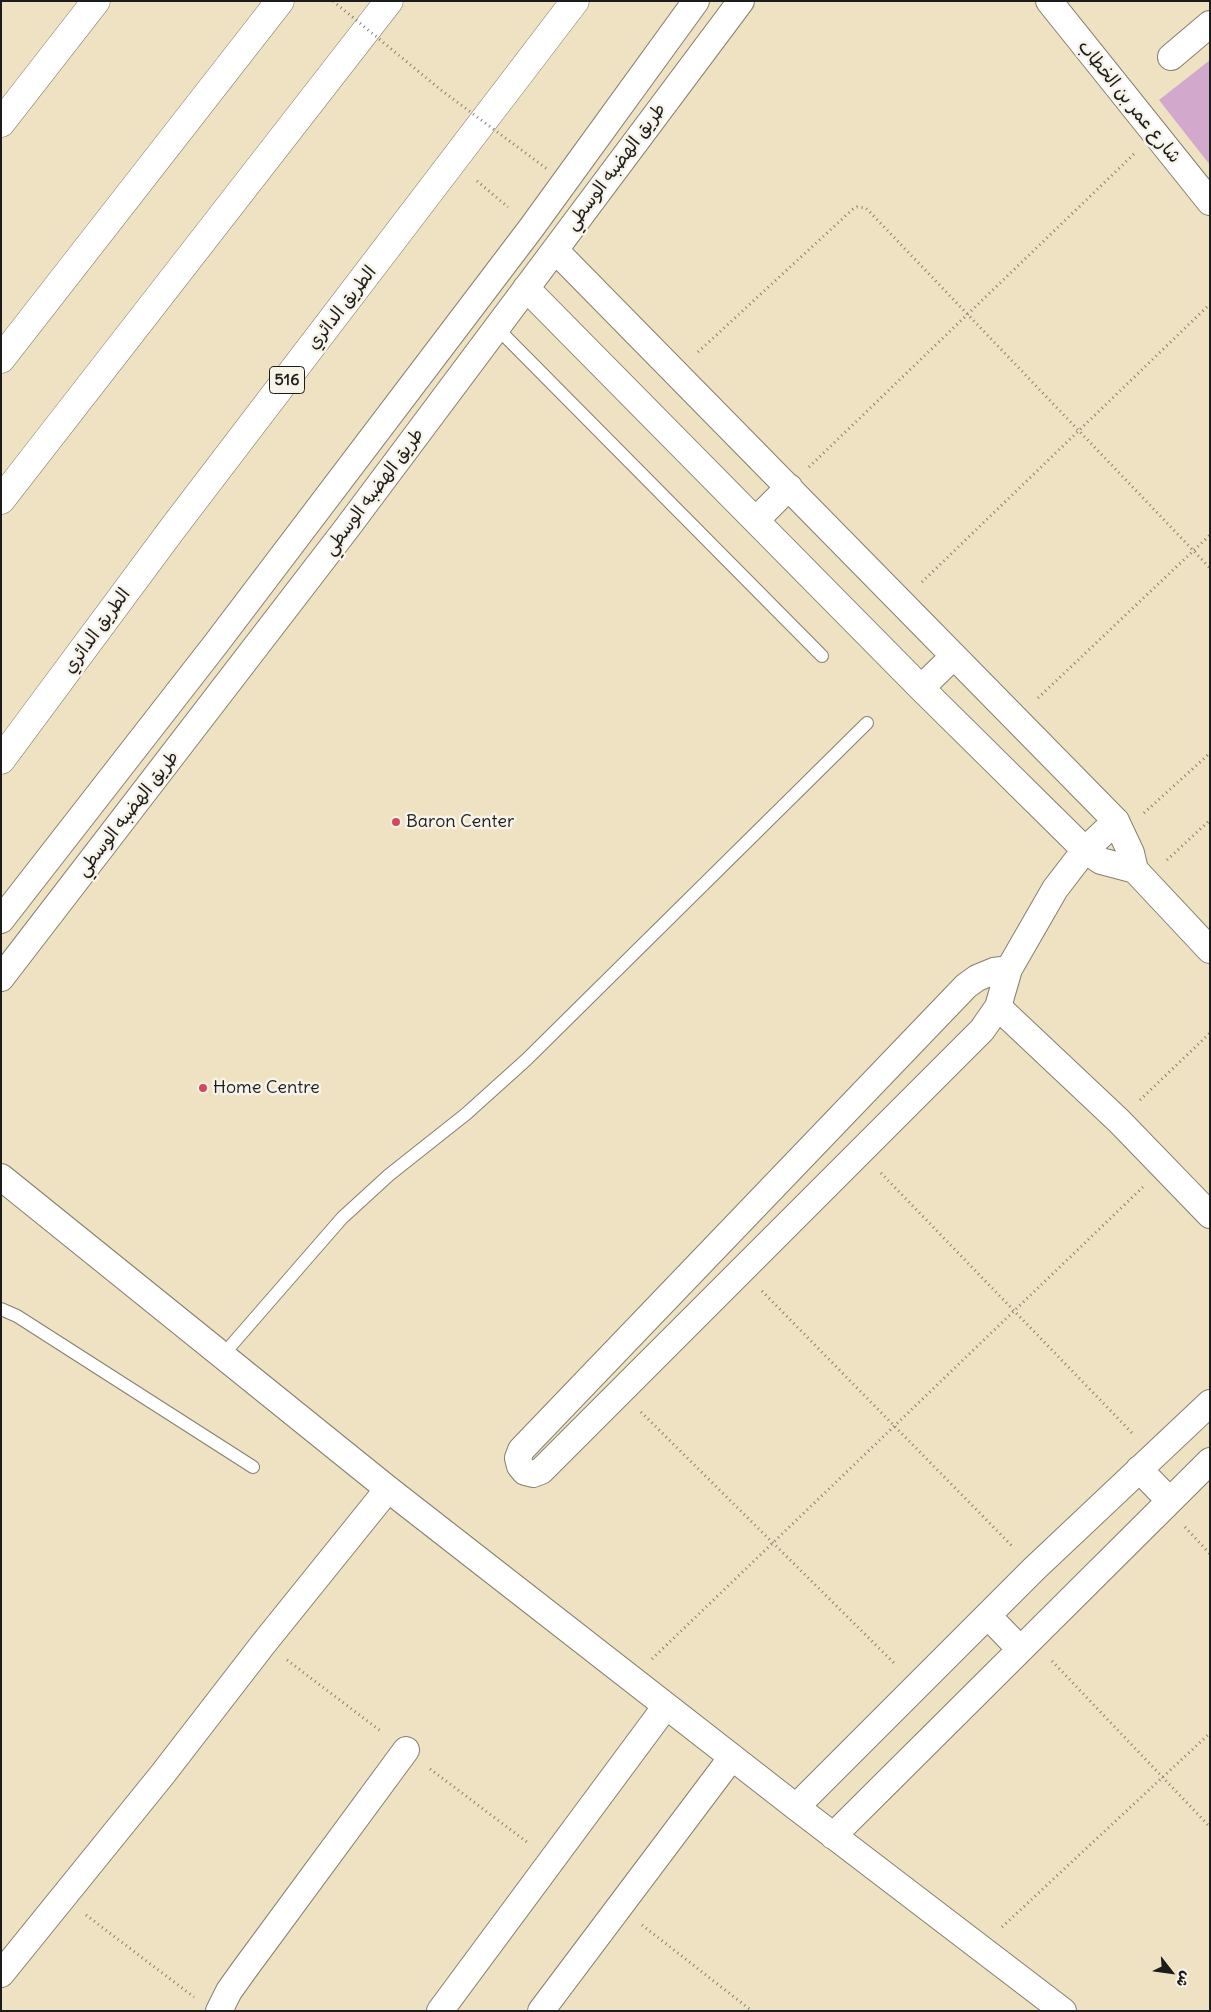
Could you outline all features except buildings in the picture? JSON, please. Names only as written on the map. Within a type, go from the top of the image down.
[{"type":"highway","points":[[1,123],[96,1]]},
{"type":"highway","points":[[1,359],[280,1]]},
{"type":"highway","points":[[1,500],[389,1]]},
{"type":"highway","name":"الطريق الدائري","points":[[1,760],[173,528],[575,1]]},
{"type":"street","name":"طريق الهضبه الوسطي","points":[[1,920],[215,645],[532,227],[696,1]]},
{"type":"street","name":"طريق الهضبه الوسطي","points":[[1,978],[347,528],[741,1]]},
{"type":"street","name":"شارع عمر بن الخطاب","points":[[1049,1],[1154,135],[1210,202]]},
{"type":"street","points":[[1171,57],[1210,24]]},
{"type":"street","points":[[554,250],[789,487],[1119,827],[1140,875],[1210,950]]},
{"type":"street","points":[[526,288],[1085,850],[1101,861],[1140,875]]},
{"type":"street","points":[[756,520],[789,487]]},
{"type":"street","points":[[922,688],[954,656]]},
{"type":"street","points":[[1009,969],[977,978],[966,986],[521,1450],[518,1458],[520,1466],[525,1472],[534,1474],[541,1471],[982,1030],[998,1007],[1009,969],[1055,889],[1085,850],[1119,827]]},
{"type":"street","points":[[998,1007],[1119,1121],[1210,1215]]},
{"type":"street","points":[[1,1177],[388,1489],[832,1836],[1063,2011]]},
{"type":"street","points":[[796,1808],[1034,1569],[1210,1403]]},
{"type":"street","points":[[832,1836],[1210,1461]]},
{"type":"street","points":[[1146,1462],[1169,1500]]},
{"type":"street","points":[[1,1974],[162,1775],[264,1642],[388,1489]]},
{"type":"street","points":[[988,1616],[1025,1644]]},
{"type":"street","points":[[440,2011],[666,1706]]},
{"type":"street","points":[[208,2005],[229,1991],[406,1750]]},
{"type":"street","points":[[541,2011],[732,1757]]},
{"type":"lane","points":[[497,328],[822,656]]},
{"type":"lane","points":[[222,1356],[342,1218],[389,1175],[466,1114],[526,1060],[867,723]]},
{"type":"lane","points":[[1,1308],[17,1316],[253,1467]]},
{"type":"path","points":[[333,1],[441,90],[547,169]]},
{"type":"path","points":[[789,487],[1154,135]]},
{"type":"path","points":[[454,162],[532,227]]},
{"type":"path","points":[[675,372],[857,207],[869,210],[1210,568]]},
{"type":"path","points":[[901,602],[1210,304]]},
{"type":"path","points":[[1016,719],[1210,535]]},
{"type":"path","points":[[1119,827],[1210,753]]},
{"type":"path","points":[[1140,875],[1210,820]]},
{"type":"path","points":[[1119,1121],[1210,1033]]},
{"type":"path","points":[[861,1152],[1014,1311],[1146,1462]]},
{"type":"path","points":[[631,1679],[1164,1167]]},
{"type":"path","points":[[742,1270],[1034,1569]]},
{"type":"path","points":[[620,1391],[918,1686]]},
{"type":"path","points":[[1025,1644],[1163,1777],[1210,1827]]},
{"type":"path","points":[[980,1948],[1210,1733]]},
{"type":"path","points":[[63,1898],[208,2005]]},
{"type":"path","points":[[618,1907],[752,2011]]},
{"type":"place","name":"Baron Center","points":[[396,822]]},
{"type":"place","name":"Home Centre","points":[[203,1088]]}]
